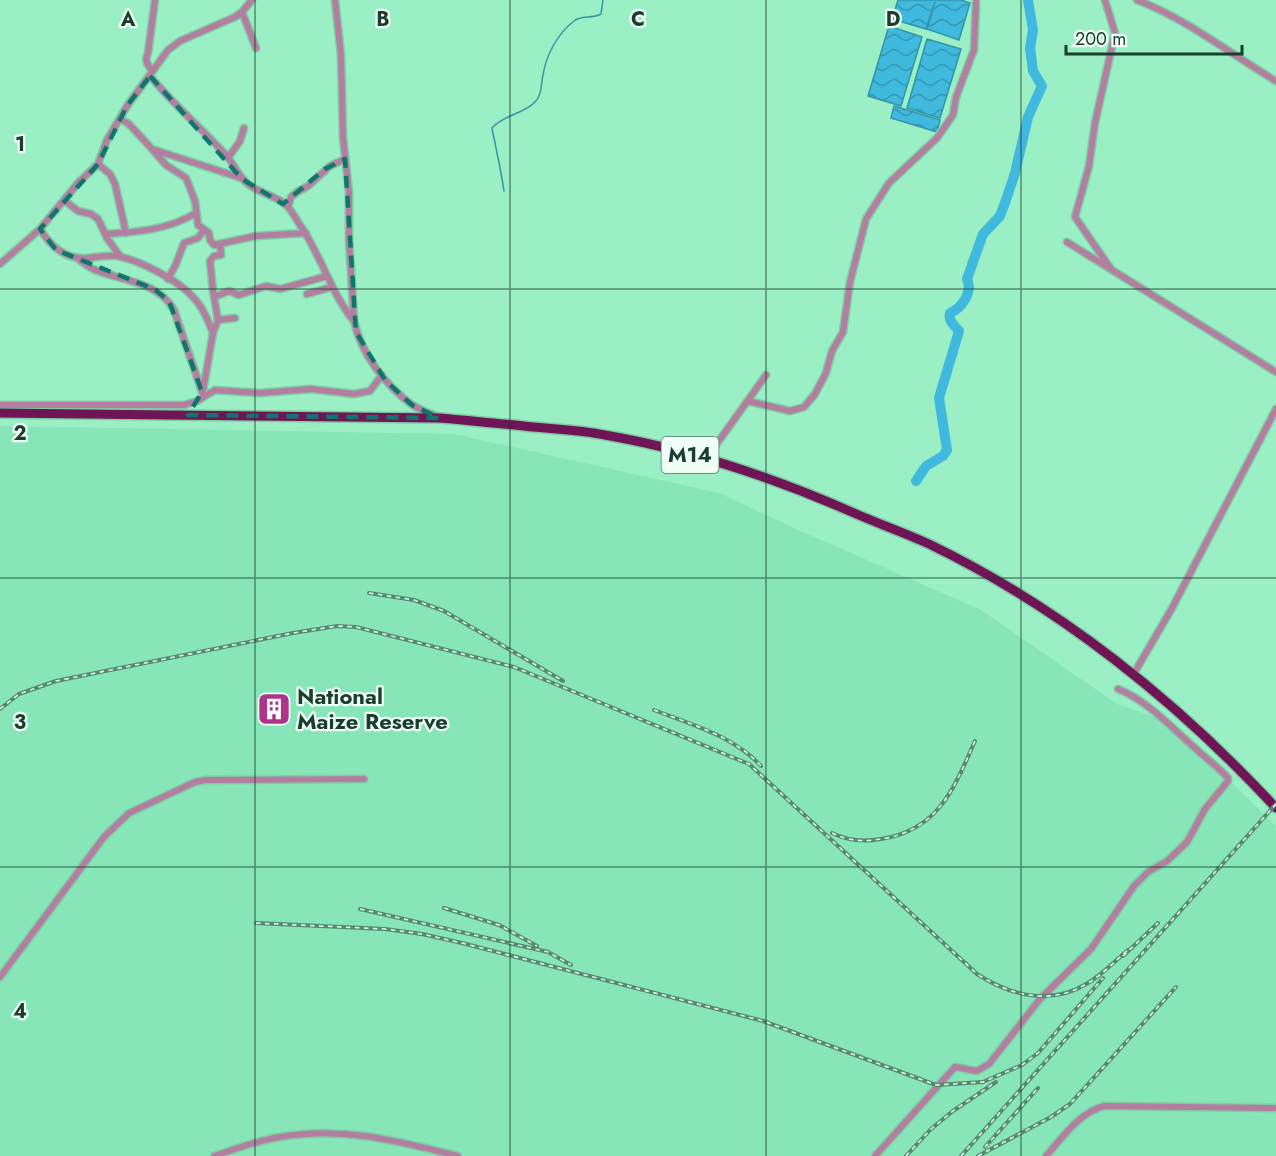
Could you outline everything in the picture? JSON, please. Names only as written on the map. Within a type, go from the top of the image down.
[{"type":"highway","name":"M14","points":[[0,413],[439,418],[562,428],[607,435],[768,477],[929,544],[1029,600],[1133,675],[1188,720],[1227,756],[1276,808]]},
{"type":"street","points":[[155,0],[146,63],[151,73],[188,118],[228,158],[242,179]]},
{"type":"street","points":[[0,264],[40,230],[98,164],[107,140],[168,50],[180,41],[242,12],[252,0]]},
{"type":"street","points":[[335,0],[341,55],[343,138],[349,192],[349,240],[356,332],[382,375],[412,405],[439,418]]},
{"type":"street","points":[[1105,0],[1115,33],[1095,123],[1089,166],[1075,217],[1111,269]]},
{"type":"street","points":[[1137,0],[1209,38],[1276,81]]},
{"type":"street","points":[[748,401],[790,411],[804,407],[815,394],[826,373],[832,351],[843,332],[850,282],[866,219],[889,183],[937,138],[953,115],[956,97],[974,50],[976,2]]},
{"type":"street","points":[[242,12],[256,48]]},
{"type":"street","points":[[120,119],[129,124],[166,165],[186,178],[195,201],[198,225],[209,233],[214,245],[256,236],[306,233]]},
{"type":"street","points":[[228,158],[240,141],[244,128]]},
{"type":"street","points":[[152,149],[242,179],[258,191],[272,196],[288,207],[312,242],[332,287],[344,309],[354,321]]},
{"type":"street","points":[[288,207],[291,197],[308,186],[330,166],[345,159]]},
{"type":"street","points":[[98,164],[110,174],[115,184],[126,233]]},
{"type":"street","points":[[64,200],[78,211],[91,214],[98,219],[120,256]]},
{"type":"street","points":[[105,234],[154,230],[196,213]]},
{"type":"street","points":[[40,230],[56,250],[78,258],[91,268],[154,290],[169,301],[202,392]]},
{"type":"street","points":[[168,279],[184,243],[198,237],[204,230]]},
{"type":"street","points":[[1067,242],[1276,372]]},
{"type":"street","points":[[188,415],[202,392],[213,333],[218,320],[210,261],[214,256],[221,255],[220,244]]},
{"type":"street","points":[[78,258],[120,256],[168,279],[193,296],[213,333]]},
{"type":"street","points":[[214,297],[229,291],[239,295],[266,286],[280,289],[327,276]]},
{"type":"street","points":[[307,294],[332,287]]},
{"type":"street","points":[[218,320],[235,318]]},
{"type":"street","points":[[0,405],[184,405],[197,401],[215,390],[260,393],[311,389],[354,394],[370,391],[382,375]]},
{"type":"street","points":[[706,459],[766,375]]},
{"type":"street","points":[[1133,675],[1171,610],[1276,409]]},
{"type":"street","points":[[875,1156],[955,1067],[977,1071],[989,1064],[1040,999],[1091,948],[1134,886],[1148,872],[1167,861],[1187,842],[1205,809],[1228,781],[1228,778],[1213,762],[1167,722],[1126,692],[1118,689]]},
{"type":"street","points":[[0,977],[104,837],[129,813],[195,782],[206,780],[364,779]]},
{"type":"street","points":[[1046,1156],[1073,1126],[1087,1114],[1104,1106],[1276,1108]]},
{"type":"street","points":[[214,1156],[278,1137],[317,1133],[371,1136],[458,1156]]},
{"type":"highlighted area","points":[[150,76],[242,179],[283,204],[325,169],[345,159],[356,332],[385,380],[412,405],[439,418],[188,415],[202,392],[169,301],[154,289],[56,250],[40,229],[98,164],[127,106]]},
{"type":"shaded area","points":[[0,426],[454,434],[719,493],[981,610],[1117,704],[1169,722],[1276,826],[1276,1156],[0,1156]]},
{"type":"water","points":[[898,0],[961,0],[970,3],[959,40],[927,29],[935,2],[926,29],[892,19]]},
{"type":"water","points":[[889,26],[922,37],[901,106],[868,96]]},
{"type":"water","points":[[927,39],[961,49],[940,118],[907,108]]},
{"type":"water","points":[[894,106],[940,120],[937,132],[891,118]]},
{"type":"waterway","points":[[504,191],[492,128],[535,102],[540,93],[547,60],[558,38],[577,19],[601,14],[603,0]]},
{"type":"waterway","points":[[916,481],[926,466],[943,456],[947,450],[939,398],[959,331],[951,321],[950,313],[965,299],[969,289],[967,279],[983,234],[1000,216],[1015,173],[1028,117],[1042,86],[1033,71],[1030,48],[1033,30],[1028,0]]},
{"type":"railway","points":[[369,593],[414,600],[444,611],[563,681]]},
{"type":"railway","points":[[0,709],[19,694],[56,681],[293,633],[337,626],[356,627],[514,667],[749,764],[977,974],[1003,988],[1017,993],[1046,996],[1074,990],[1099,976],[1128,950]]},
{"type":"railway","points":[[654,710],[725,739],[761,766]]},
{"type":"railway","points":[[832,833],[856,840],[881,839],[901,834],[917,826],[942,804],[960,775],[975,741]]},
{"type":"railway","points":[[961,1156],[1276,804]]},
{"type":"railway","points":[[444,908],[499,925],[537,946]]},
{"type":"railway","points":[[360,909],[548,952],[571,965]]},
{"type":"railway","points":[[256,923],[385,929],[462,943],[763,1021],[936,1085],[983,1082],[1022,1065],[1038,1053],[1103,978]]},
{"type":"railway","points":[[1123,956],[1158,923]]},
{"type":"railway","points":[[978,1156],[1051,1117],[1070,1104],[1176,987]]},
{"type":"railway","points":[[906,1156],[931,1129],[996,1082]]},
{"type":"railway","points":[[985,1147],[1038,1088]]},
{"type":"place","name":"National Maize Reserve","points":[[274,709]]}]
